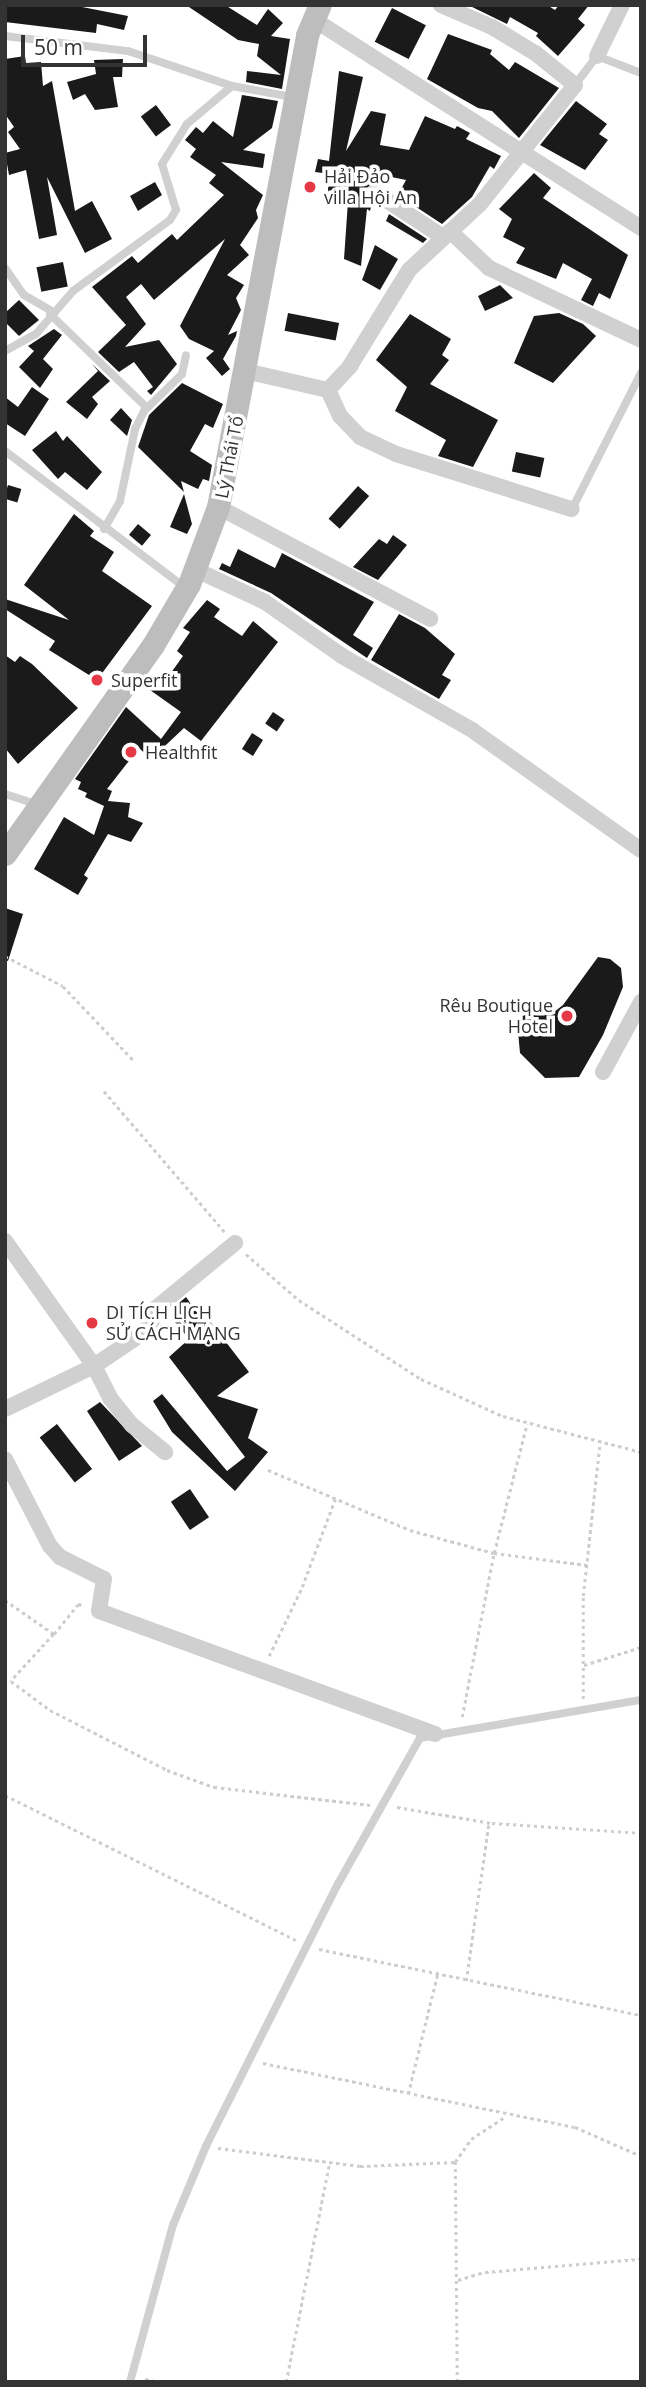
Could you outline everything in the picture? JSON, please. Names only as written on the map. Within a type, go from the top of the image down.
[{"type":"street","points":[[328,390],[350,366],[409,270],[480,204],[575,85],[502,33],[441,5]]},
{"type":"street","points":[[597,56],[622,5]]},
{"type":"street","points":[[316,12],[521,153],[641,228]]},
{"type":"street","name":"Lý Thái Tổ","points":[[5,855],[153,645],[190,578],[218,507],[296,98],[316,12]]},
{"type":"street","points":[[374,191],[447,234],[489,268],[641,340]]},
{"type":"street","points":[[245,371],[328,390]]},
{"type":"street","points":[[328,390],[341,416],[360,437],[396,454],[572,509]]},
{"type":"street","points":[[218,507],[430,619]]},
{"type":"street","points":[[190,578],[265,603],[342,656],[454,719],[641,850]]},
{"type":"street","points":[[603,1072],[641,1002]]},
{"type":"street","points":[[5,1241],[94,1366],[110,1398],[131,1425],[165,1452]]},
{"type":"street","points":[[5,1409],[94,1366],[141,1335],[151,1324],[155,1309],[235,1244]]},
{"type":"street","points":[[5,1458],[50,1546],[60,1557],[104,1579],[99,1611],[264,1669],[435,1734]]},
{"type":"lane","points":[[5,36],[128,51],[232,86],[296,98]]},
{"type":"lane","points":[[575,85],[597,56],[641,73]]},
{"type":"lane","points":[[5,351],[36,334],[51,312],[170,220],[176,210],[162,164],[187,124],[232,86]]},
{"type":"lane","points":[[5,268],[24,295],[51,312],[147,408]]},
{"type":"lane","points":[[104,529],[120,501],[127,452],[147,408],[182,374],[186,355]]},
{"type":"lane","points":[[572,509],[641,373]]},
{"type":"lane","points":[[5,451],[104,529],[190,578]]},
{"type":"lane","points":[[5,794],[41,806]]},
{"type":"lane","points":[[130,2382],[173,2225],[206,2147],[380,1804],[420,1738],[583,1713],[641,1700]]},
{"type":"path","points":[[5,956],[63,986],[135,1062]]},
{"type":"path","points":[[104,1091],[235,1244],[299,1300],[421,1380],[528,1422],[641,1451]]},
{"type":"path","points":[[459,1731],[494,1553],[528,1422]]},
{"type":"path","points":[[583,1713],[587,1565],[600,1441]]},
{"type":"path","points":[[268,1470],[410,1530],[494,1553],[587,1565]]},
{"type":"path","points":[[264,1669],[302,1587],[335,1499]]},
{"type":"path","points":[[5,1600],[54,1634]]},
{"type":"path","points":[[5,1683],[11,1681],[78,1604],[99,1611]]},
{"type":"path","points":[[583,1666],[641,1647]]},
{"type":"path","points":[[11,1681],[23,1694],[111,1742],[214,1787],[342,1805],[380,1804],[489,1822],[641,1833]]},
{"type":"path","points":[[5,1795],[310,1946],[438,1972],[466,1981],[641,2015]]},
{"type":"path","points":[[466,1981],[489,1822]]},
{"type":"path","points":[[408,2094],[438,1972]]},
{"type":"path","points":[[250,2060],[408,2094],[491,2107],[506,2116],[575,2127],[641,2156]]},
{"type":"path","points":[[457,2382],[455,2162],[471,2139],[506,2116]]},
{"type":"path","points":[[206,2147],[329,2164],[455,2162]]},
{"type":"path","points":[[286,2382],[329,2164]]},
{"type":"path","points":[[458,2280],[485,2272],[641,2259]]},
{"type":"building","points":[[5,5],[72,5],[128,16],[124,30],[97,24],[96,33],[5,22]]},
{"type":"building","points":[[186,5],[225,5],[257,25],[268,9],[283,23],[271,36],[290,39],[282,89],[246,82],[247,71],[281,75],[257,56],[259,44],[238,40]]},
{"type":"building","points":[[468,5],[547,5],[555,10],[559,5],[589,5],[578,19],[585,25],[558,56],[536,36],[538,33],[510,17],[507,24]]},
{"type":"building","points":[[392,8],[426,25],[409,59],[375,42]]},
{"type":"building","points":[[448,34],[492,50],[490,54],[509,70],[515,62],[559,88],[519,138],[492,111],[478,108],[427,79]]},
{"type":"building","points":[[25,56],[26,63],[41,62],[43,86],[52,81],[75,211],[92,201],[112,239],[85,253],[47,177],[57,235],[39,239],[26,170],[9,175],[5,153],[20,149],[8,132],[14,127],[5,114],[5,59]]},
{"type":"building","points":[[123,59],[122,77],[113,77],[118,107],[95,110],[85,94],[73,100],[67,82],[96,74],[94,60]]},
{"type":"building","points":[[339,71],[363,77],[346,151],[371,111],[386,114],[380,145],[409,150],[425,116],[455,129],[457,126],[470,133],[466,139],[501,156],[494,169],[490,166],[472,197],[442,224],[398,195],[406,180],[377,174],[375,182],[364,191],[372,203],[370,211],[367,209],[361,266],[344,259],[348,201],[327,197],[330,174],[315,172],[318,159],[329,161]]},
{"type":"building","points":[[242,95],[278,101],[272,128],[243,150],[265,154],[263,168],[221,162],[263,195],[256,210],[258,218],[240,245],[249,255],[227,275],[244,285],[236,298],[241,310],[228,335],[237,331],[236,336],[223,359],[230,369],[222,376],[206,358],[214,351],[189,339],[180,326],[225,239],[154,300],[141,284],[126,297],[146,324],[125,347],[159,340],[177,364],[151,395],[147,391],[153,387],[134,362],[119,372],[98,352],[126,325],[92,287],[132,256],[138,263],[172,234],[177,240],[224,195],[209,183],[216,175],[190,157],[196,149],[185,140],[196,127],[203,133],[213,121],[233,137]]},
{"type":"building","points":[[576,101],[607,124],[599,134],[608,140],[585,170],[540,145]]},
{"type":"building","points":[[156,105],[171,125],[156,136],[141,116]]},
{"type":"building","points":[[534,173],[551,188],[543,198],[628,255],[610,299],[599,293],[593,306],[581,300],[592,279],[563,263],[556,279],[516,263],[525,248],[503,237],[512,219],[499,209]]},
{"type":"building","points":[[155,182],[162,195],[138,211],[130,196]]},
{"type":"building","points":[[389,214],[427,239],[423,243],[386,221]]},
{"type":"building","points":[[375,245],[398,259],[380,290],[362,280]]},
{"type":"building","points":[[63,262],[68,287],[41,292],[36,267]]},
{"type":"building","points":[[500,285],[513,298],[485,311],[478,296]]},
{"type":"building","points":[[19,300],[39,320],[19,336],[5,322],[5,313]]},
{"type":"building","points":[[288,313],[339,323],[336,341],[285,331]]},
{"type":"building","points":[[559,313],[583,324],[596,336],[553,383],[514,363],[534,316]]},
{"type":"building","points":[[410,314],[451,339],[442,355],[449,360],[430,384],[498,420],[473,467],[438,456],[446,440],[395,411],[407,387],[376,360]]},
{"type":"building","points":[[54,329],[62,335],[43,359],[53,369],[40,388],[19,367],[34,351],[28,346]]},
{"type":"building","points":[[92,364],[110,381],[92,397],[98,404],[87,419],[66,402],[98,371]]},
{"type":"building","points":[[182,383],[223,404],[213,428],[205,424],[190,451],[212,465],[209,481],[203,479],[198,489],[181,481],[184,492],[138,447],[149,415]]},
{"type":"building","points":[[32,387],[49,399],[25,436],[5,423],[5,397],[18,407]]},
{"type":"building","points":[[121,408],[132,420],[127,436],[110,420]]},
{"type":"building","points":[[56,431],[63,441],[67,436],[102,472],[87,490],[65,472],[58,479],[32,450]]},
{"type":"building","points":[[516,452],[544,458],[540,478],[512,472]]},
{"type":"building","points":[[8,485],[21,489],[17,502],[5,499]]},
{"type":"building","points":[[358,486],[369,496],[340,529],[329,519]]},
{"type":"building","points":[[184,494],[192,524],[187,534],[170,527]]},
{"type":"building","points":[[74,514],[94,531],[90,536],[114,552],[102,571],[152,606],[97,680],[49,650],[55,641],[5,609],[5,599],[69,620],[24,585]]},
{"type":"building","points":[[138,524],[151,535],[142,546],[129,535]]},
{"type":"building","points":[[393,535],[407,545],[378,580],[353,567],[379,539],[387,544]]},
{"type":"building","points":[[238,549],[275,568],[282,553],[374,602],[353,635],[373,648],[367,658],[271,593],[219,569],[222,563],[230,567]]},
{"type":"building","points":[[207,600],[220,609],[214,617],[242,636],[253,621],[278,642],[201,741],[184,728],[151,759],[139,748],[107,789],[112,791],[108,801],[130,803],[128,817],[143,823],[131,842],[108,834],[84,875],[88,878],[78,895],[34,869],[64,817],[94,835],[104,806],[85,797],[87,793],[78,789],[81,782],[75,779],[126,707],[161,739],[181,712],[150,690],[157,680],[163,684],[183,656],[177,651],[190,632],[183,628]]},
{"type":"building","points":[[399,614],[425,628],[455,654],[442,675],[451,680],[439,699],[371,660]]},
{"type":"building","points":[[5,655],[15,662],[20,656],[32,664],[78,708],[18,764],[5,748]]},
{"type":"building","points":[[273,712],[285,720],[277,731],[265,724]]},
{"type":"building","points":[[252,733],[263,740],[253,756],[242,749]]},
{"type":"building","points":[[5,908],[23,914],[8,961],[5,960]]},
{"type":"building","name":"Rêu Boutique Hotel","points":[[598,957],[610,959],[621,968],[623,987],[603,1035],[579,1077],[545,1078],[520,1053],[517,1021],[528,1012],[554,1012],[563,1005]]},
{"type":"building","points":[[186,1297],[198,1314],[202,1311],[249,1372],[217,1396],[258,1409],[248,1438],[268,1452],[235,1491],[172,1432],[153,1401],[162,1394],[227,1471],[245,1457],[169,1357],[189,1339],[174,1321],[179,1317],[173,1308]]},
{"type":"building","points":[[100,1402],[142,1446],[119,1461],[87,1411]]},
{"type":"building","points":[[57,1424],[92,1469],[75,1482],[40,1438]]},
{"type":"building","points":[[190,1489],[209,1517],[190,1530],[171,1502]]},
{"type":"place","name":"Hải Đảo villa Hội An","points":[[310,187]]},
{"type":"place","name":"Superfit","points":[[97,680]]},
{"type":"place","name":"Healthfit","points":[[131,752]]},
{"type":"place","name":"Rêu Boutique Hotel","points":[[567,1016]]},
{"type":"place","name":"DI TÍCH LỊCH SỬ CÁCH MẠNG","points":[[92,1323]]}]
